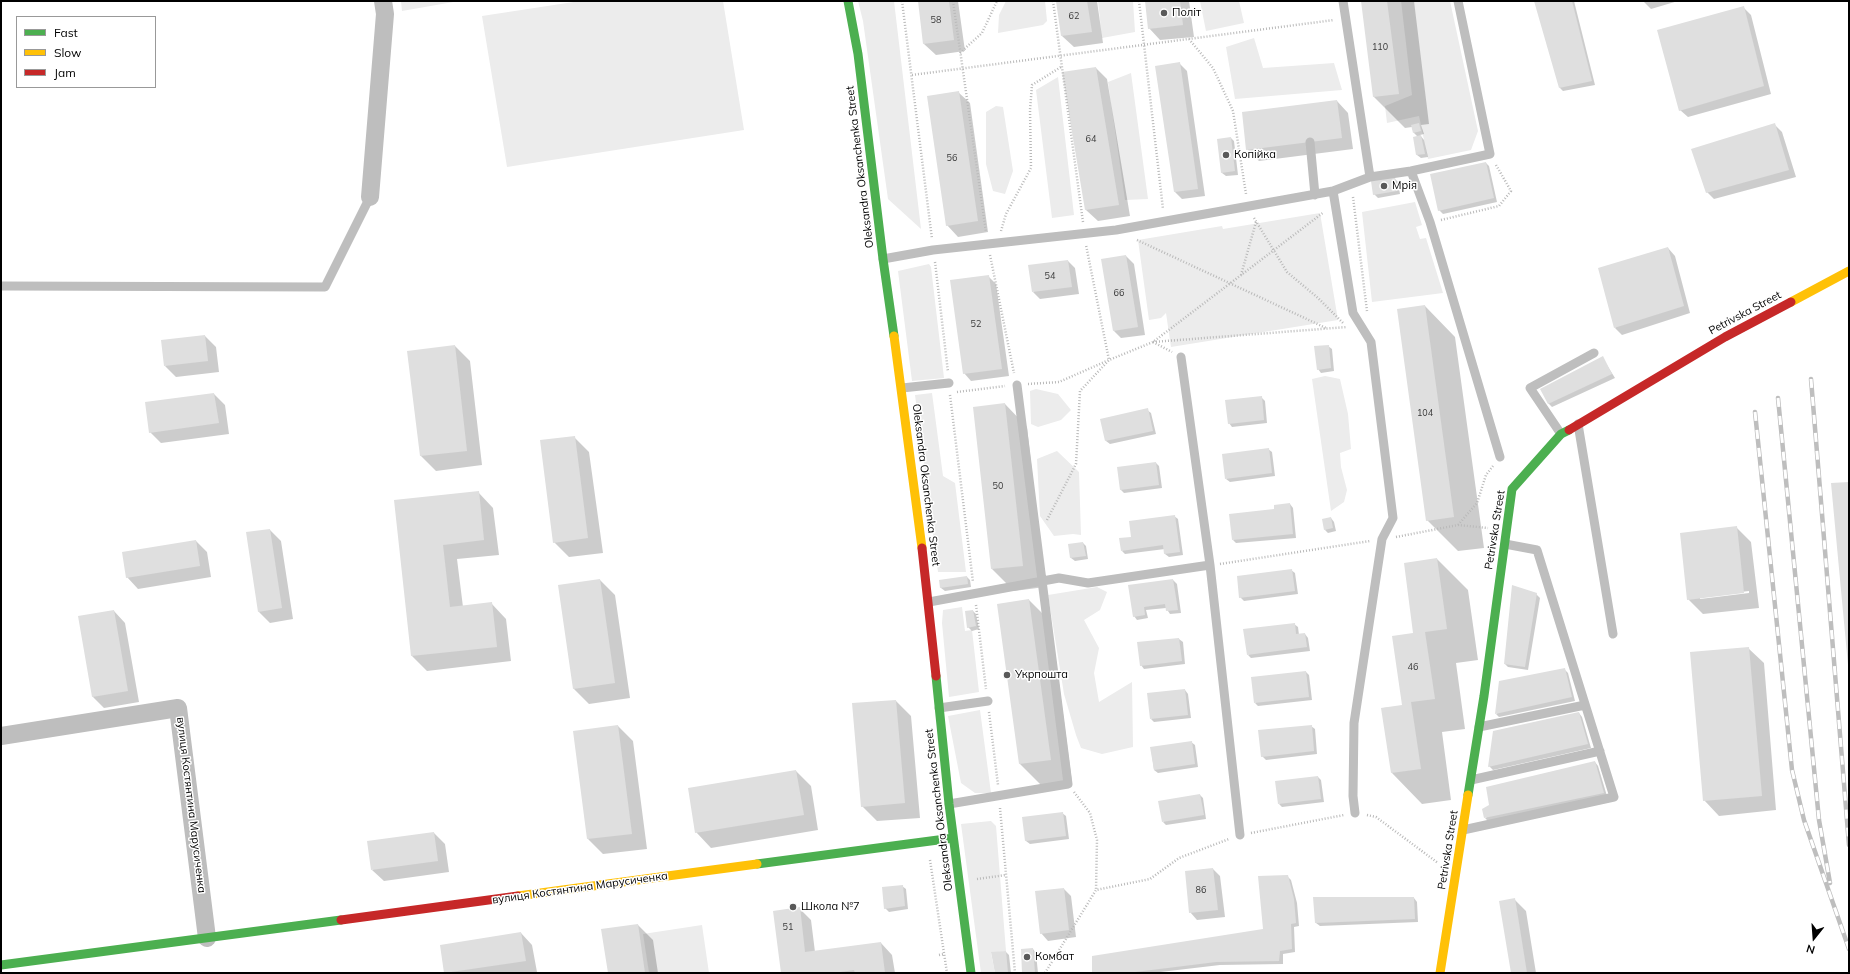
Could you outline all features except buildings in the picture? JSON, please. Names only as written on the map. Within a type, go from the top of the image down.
[{"type":"street","points":[[370,197],[385,14],[383,1]]},
{"type":"street","name":"Oleksandra Oksanchenka Street","points":[[848,1],[858,54],[883,259],[902,388],[929,602],[953,838],[971,973]]},
{"type":"street","name":"Petrivska Street","points":[[1440,973],[1479,727],[1512,489],[1561,434],[1725,336],[1849,271]]},
{"type":"street","name":"вулиця Костянтина Марусиченка","points":[[1,736],[178,708],[207,938]]},
{"type":"street","name":"вулиця Костянтина Марусиченка","points":[[1,965],[953,838]]},
{"type":"lane","points":[[1343,1],[1370,177]]},
{"type":"lane","points":[[883,259],[933,250],[1084,234],[1164,222],[1315,195],[1333,191],[1370,177],[1411,171],[1490,154],[1458,1]]},
{"type":"lane","points":[[1310,142],[1315,195]]},
{"type":"lane","points":[[1411,171],[1430,222],[1500,457]]},
{"type":"lane","points":[[1333,191],[1353,313],[1371,342],[1394,518],[1382,539],[1354,723],[1353,796],[1355,813]]},
{"type":"lane","points":[[1,286],[325,287],[370,197]]},
{"type":"lane","points":[[1561,434],[1530,388],[1594,352]]},
{"type":"lane","points":[[1181,357],[1210,565],[1240,834]]},
{"type":"lane","points":[[902,388],[949,383]]},
{"type":"lane","points":[[949,804],[1068,784],[1017,385]]},
{"type":"lane","points":[[1578,424],[1613,634]]},
{"type":"lane","points":[[1463,830],[1614,797],[1537,550],[1505,544]]},
{"type":"lane","points":[[929,602],[1059,578],[1088,583],[1210,565]]},
{"type":"lane","points":[[939,708],[988,701]]},
{"type":"lane","points":[[1479,727],[1585,705]]},
{"type":"lane","points":[[1471,780],[1600,751]]},
{"type":"path","points":[[902,1],[949,383]]},
{"type":"path","points":[[953,1],[959,53],[988,244],[1017,385]]},
{"type":"path","points":[[959,53],[982,34],[996,1]]},
{"type":"path","points":[[1053,1],[1084,234],[1109,360]]},
{"type":"path","points":[[1139,1],[1164,222]]},
{"type":"path","points":[[912,75],[1345,19]]},
{"type":"path","points":[[1189,39],[1213,68],[1234,111],[1248,207],[1273,251],[1287,272],[1318,298],[1347,328]]},
{"type":"path","points":[[998,243],[1006,214],[1031,168],[1030,110],[1032,85],[1061,67]]},
{"type":"path","points":[[1430,222],[1499,206],[1510,191],[1490,154]]},
{"type":"path","points":[[1352,184],[1371,342]]},
{"type":"path","points":[[1015,973],[999,796],[950,393],[1017,385],[1059,382],[1152,342],[1335,204]]},
{"type":"path","points":[[1241,275],[1256,221]]},
{"type":"path","points":[[1116,230],[1326,328]]},
{"type":"path","points":[[1152,342],[1326,328],[1362,327]]},
{"type":"path","points":[[1152,342],[1181,357]]},
{"type":"path","points":[[1036,540],[1076,464],[1080,391],[1109,360]]},
{"type":"path","points":[[1458,526],[1477,504],[1486,475],[1500,457]]},
{"type":"path","points":[[1210,565],[1458,526],[1507,529]]},
{"type":"path","points":[[1045,973],[1096,890],[1097,840],[1090,813],[1068,784]]},
{"type":"path","points":[[1096,890],[1150,879],[1179,858],[1240,834],[1355,813],[1376,817],[1456,876]]},
{"type":"path","points":[[928,841],[947,973]]},
{"type":"path","points":[[939,955],[944,954]]},
{"type":"shaded area","points":[[401,1],[459,1],[402,11]]},
{"type":"shaded area","points":[[580,1],[723,1],[744,130],[507,167],[482,16]]},
{"type":"shaded area","points":[[858,1],[894,1],[921,229],[888,199],[863,21]]},
{"type":"shaded area","points":[[1006,1],[1045,1],[1047,21],[1043,25],[998,33],[999,15]]},
{"type":"shaded area","points":[[1098,1],[1133,1],[1135,32],[1102,38]]},
{"type":"shaded area","points":[[1200,1],[1239,1],[1244,23],[1206,31]]},
{"type":"shaded area","points":[[1401,1],[1450,1],[1478,131],[1471,150],[1428,159],[1419,116],[1387,123],[1385,106],[1412,95]]},
{"type":"shaded area","points":[[1254,38],[1263,68],[1334,63],[1342,90],[1235,99],[1226,47]]},
{"type":"shaded area","points":[[1131,73],[1148,199],[1125,200],[1108,82]]},
{"type":"shaded area","points":[[1058,77],[1074,215],[1052,218],[1036,90]]},
{"type":"shaded area","points":[[996,106],[1003,107],[1013,171],[1005,194],[993,191],[986,164],[986,112]]},
{"type":"shaded area","points":[[1415,202],[1422,225],[1416,227],[1420,239],[1426,238],[1443,293],[1372,302],[1362,212]]},
{"type":"shaded area","points":[[1320,213],[1338,320],[1171,347],[1166,313],[1161,318],[1149,320],[1138,240],[1222,226],[1223,229]]},
{"type":"shaded area","points":[[929,264],[931,267],[944,378],[912,381],[898,271]]},
{"type":"shaded area","points":[[1325,376],[1340,379],[1348,414],[1351,449],[1340,453],[1341,467],[1347,490],[1344,502],[1331,511],[1312,379]]},
{"type":"shaded area","points":[[1036,389],[1058,394],[1071,410],[1061,420],[1038,427],[1031,424],[1030,391]]},
{"type":"shaded area","points":[[932,393],[943,476],[955,483],[966,572],[938,572],[915,395]]},
{"type":"shaded area","points":[[1057,451],[1079,472],[1081,535],[1073,534],[1054,536],[1040,516],[1037,459]]},
{"type":"shaded area","points":[[1097,587],[1107,592],[1100,610],[1084,620],[1099,648],[1094,673],[1099,702],[1132,682],[1133,747],[1102,754],[1081,748],[1076,735],[1064,694],[1048,595]]},
{"type":"shaded area","points":[[962,607],[965,631],[972,630],[979,692],[949,697],[942,623],[943,610]]},
{"type":"shaded area","points":[[980,710],[991,793],[975,793],[961,783],[948,716]]},
{"type":"shaded area","points":[[991,821],[996,826],[1006,951],[991,953],[995,973],[981,973],[961,824]]},
{"type":"shaded area","points":[[702,925],[709,973],[649,973],[643,934]]},
{"type":"railway","points":[[1811,379],[1849,845]]},
{"type":"railway","points":[[1778,398],[1819,820],[1830,883]]},
{"type":"railway","points":[[1755,412],[1792,770],[1804,820],[1849,949]]},
{"type":"traffic: fast","points":[[848,1],[858,54],[894,336]]},
{"type":"traffic: fast","points":[[1468,795],[1484,696],[1512,489],[1561,434],[1569,430]]},
{"type":"traffic: fast","points":[[936,676],[949,804],[971,973]]},
{"type":"traffic: fast","points":[[757,864],[953,838]]},
{"type":"traffic: fast","points":[[1,965],[341,920]]},
{"type":"traffic: slow","points":[[1791,302],[1849,271]]},
{"type":"traffic: slow","points":[[894,336],[922,548]]},
{"type":"traffic: slow","points":[[1440,973],[1468,795]]},
{"type":"traffic: slow","points":[[518,896],[757,864]]},
{"type":"traffic: jam","points":[[1569,430],[1725,337],[1791,302]]},
{"type":"traffic: jam","points":[[922,548],[936,676]]},
{"type":"traffic: jam","points":[[341,920],[518,896]]},
{"type":"place","name":"Політ","points":[[1164,13]]},
{"type":"place","name":"Копійка","points":[[1226,155]]},
{"type":"place","name":"Мрія","points":[[1384,186]]},
{"type":"place","name":"Укрпошта","points":[[1007,675]]},
{"type":"place","name":"Школа №7","points":[[793,907]]},
{"type":"place","name":"Комбат","points":[[1027,957]]}]
